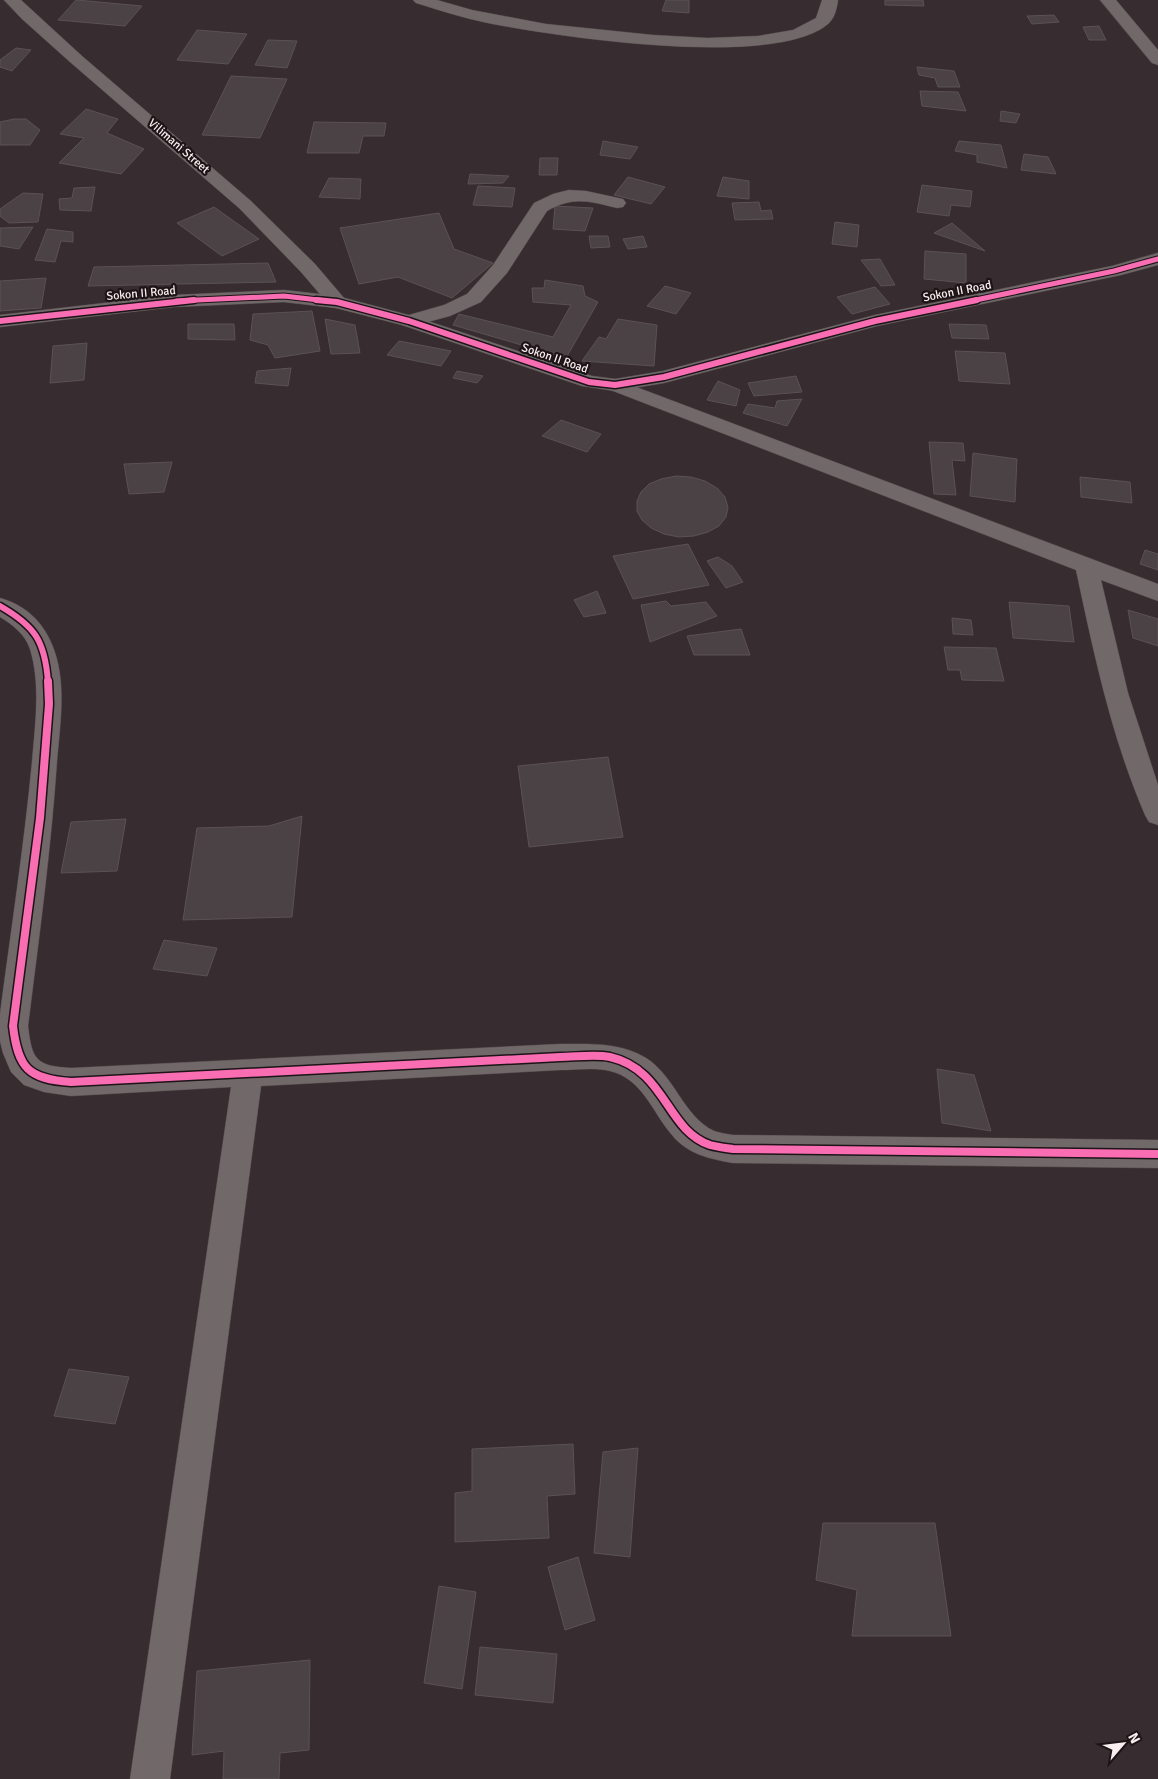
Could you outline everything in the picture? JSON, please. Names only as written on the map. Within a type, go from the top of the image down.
[{"type":"street","name":"Vilimani Street","points":[[12,0],[111,89],[241,201],[300,258],[337,302]]},
{"type":"street","points":[[421,0],[472,16],[580,34],[701,43],[756,42],[808,29],[821,22],[828,13],[830,0]]},
{"type":"street","points":[[1108,0],[1158,60]]},
{"type":"street","points":[[409,321],[453,309],[476,297],[493,277],[540,207],[551,200],[560,196],[578,194],[617,203]]},
{"type":"street","name":"Sokon II Road","points":[[0,321],[104,308],[234,297],[284,296],[337,302],[409,321],[589,382],[615,384],[664,377],[875,321],[1114,271],[1158,259]]},
{"type":"street","points":[[615,384],[1087,567],[1158,592]]},
{"type":"street","points":[[1087,567],[1106,656],[1130,739],[1158,815]]},
{"type":"street","points":[[0,606],[19,617],[34,631],[42,649],[47,672],[49,704],[40,818],[13,1026],[15,1047],[21,1064],[36,1077],[52,1081],[71,1082],[560,1057],[609,1058],[635,1067],[653,1082],[682,1126],[694,1136],[710,1145],[733,1149],[1158,1154]]},
{"type":"street","points":[[150,1779],[248,1074]]},
{"type":"building","points":[[76,0],[142,6],[125,26],[58,20]]},
{"type":"building","points":[[666,0],[689,0],[689,13],[662,11]]},
{"type":"building","points":[[885,0],[923,0],[924,6],[885,5]]},
{"type":"building","points":[[1054,15],[1059,22],[1032,24],[1027,16]]},
{"type":"building","points":[[1099,26],[1106,40],[1089,40],[1083,27]]},
{"type":"building","points":[[197,30],[247,34],[228,64],[177,60]]},
{"type":"building","points":[[268,40],[297,41],[287,68],[255,65]]},
{"type":"building","points":[[16,48],[31,50],[12,71],[0,67],[0,60]]},
{"type":"building","points":[[917,67],[954,71],[960,87],[938,87],[935,78],[919,75]]},
{"type":"building","points":[[231,76],[287,79],[260,138],[202,135]]},
{"type":"building","points":[[920,91],[958,92],[966,111],[922,106]]},
{"type":"building","points":[[86,109],[118,119],[107,133],[144,149],[121,174],[59,163],[84,138],[60,134]]},
{"type":"building","points":[[1001,111],[1020,114],[1016,123],[1000,121]]},
{"type":"building","points":[[26,119],[40,130],[30,145],[0,145],[0,122]]},
{"type":"building","points":[[314,122],[386,123],[384,136],[363,136],[359,153],[307,153]]},
{"type":"building","points":[[603,141],[638,147],[630,159],[600,155]]},
{"type":"building","points":[[959,141],[1001,145],[1007,168],[977,162],[977,155],[955,151]]},
{"type":"building","points":[[1024,154],[1048,157],[1056,174],[1021,170]]},
{"type":"building","points":[[540,158],[558,158],[557,175],[539,175]]},
{"type":"building","points":[[470,174],[509,176],[503,183],[468,184]]},
{"type":"building","points":[[628,177],[665,187],[651,204],[614,195]]},
{"type":"building","points":[[723,177],[749,181],[749,199],[717,196]]},
{"type":"building","points":[[329,178],[361,179],[360,199],[319,197]]},
{"type":"building","points":[[922,185],[972,191],[970,207],[951,205],[949,216],[917,212]]},
{"type":"building","points":[[478,186],[515,188],[512,207],[473,205]]},
{"type":"building","points":[[95,187],[91,211],[60,210],[59,199],[72,198],[74,188]]},
{"type":"building","points":[[23,193],[43,194],[38,222],[9,223],[0,216],[0,209]]},
{"type":"building","points":[[759,202],[761,211],[771,210],[773,219],[735,220],[732,203]]},
{"type":"building","points":[[555,206],[593,208],[585,231],[553,229]]},
{"type":"building","points":[[214,207],[259,239],[222,256],[177,223]]},
{"type":"building","points":[[439,213],[454,249],[493,263],[452,298],[398,277],[359,284],[340,228]]},
{"type":"building","points":[[835,222],[859,225],[857,247],[832,244]]},
{"type":"building","points":[[952,223],[985,251],[934,233]]},
{"type":"building","points":[[33,227],[19,249],[0,246],[0,228]]},
{"type":"building","points":[[47,229],[73,232],[73,242],[61,241],[55,262],[35,260]]},
{"type":"building","points":[[589,236],[608,236],[610,247],[591,248]]},
{"type":"building","points":[[643,236],[647,247],[628,249],[623,239]]},
{"type":"building","points":[[925,251],[966,254],[966,283],[924,279]]},
{"type":"building","points":[[880,259],[895,285],[881,286],[861,260]]},
{"type":"building","points":[[268,263],[276,282],[88,286],[94,267]]},
{"type":"building","points":[[46,278],[41,308],[0,311],[0,281]]},
{"type":"building","points":[[545,280],[583,286],[585,296],[598,302],[566,358],[453,325],[459,314],[553,337],[571,305],[533,302],[532,288],[544,288]]},
{"type":"building","points":[[665,286],[691,293],[676,314],[647,306]]},
{"type":"building","points":[[875,287],[890,304],[852,314],[837,297]]},
{"type":"building","points":[[312,311],[320,351],[275,358],[268,345],[250,340],[253,314]]},
{"type":"building","points":[[325,319],[355,325],[360,353],[331,354]]},
{"type":"building","points":[[618,319],[657,325],[654,366],[582,361],[599,337],[606,339]]},
{"type":"building","points":[[188,324],[234,324],[235,340],[188,339]]},
{"type":"building","points":[[949,324],[986,325],[989,339],[952,338]]},
{"type":"building","points":[[399,341],[451,351],[441,366],[387,355]]},
{"type":"building","points":[[87,343],[84,380],[50,383],[53,346]]},
{"type":"building","points":[[955,351],[1005,353],[1010,384],[959,381]]},
{"type":"building","points":[[291,368],[288,386],[255,383],[257,371]]},
{"type":"building","points":[[457,371],[483,376],[477,383],[453,378]]},
{"type":"building","points":[[796,376],[802,392],[754,396],[748,383]]},
{"type":"building","points":[[718,381],[740,390],[736,406],[707,400]]},
{"type":"building","points":[[802,399],[787,426],[743,413],[748,404],[775,408],[777,401]]},
{"type":"building","points":[[561,420],[601,434],[587,452],[542,436]]},
{"type":"building","points":[[929,442],[963,443],[965,461],[952,460],[956,495],[934,494]]},
{"type":"building","points":[[973,453],[1017,459],[1015,502],[970,496]]},
{"type":"building","points":[[172,462],[164,492],[129,494],[124,464]]},
{"type":"building","points":[[676,476],[691,477],[705,481],[717,488],[725,497],[728,508],[726,517],[719,526],[694,536],[679,537],[664,534],[651,528],[642,520],[637,511],[637,501],[641,492],[649,484]]},
{"type":"building","points":[[1080,477],[1130,482],[1132,503],[1081,497]]},
{"type":"building","points":[[688,544],[709,585],[633,599],[613,556]]},
{"type":"building","points":[[1145,550],[1158,554],[1158,570],[1140,564]]},
{"type":"building","points":[[718,557],[732,566],[743,582],[726,588],[707,561]]},
{"type":"building","points":[[597,591],[606,613],[584,617],[574,600]]},
{"type":"building","points":[[666,601],[671,606],[706,602],[717,616],[650,642],[641,605]]},
{"type":"building","points":[[1009,602],[1069,606],[1074,642],[1013,638]]},
{"type":"building","points":[[1128,610],[1158,619],[1158,646],[1133,638]]},
{"type":"building","points":[[952,618],[971,620],[973,635],[953,634]]},
{"type":"building","points":[[741,629],[750,655],[694,655],[687,636]]},
{"type":"building","points":[[944,647],[996,648],[1004,681],[962,680],[960,670],[948,670]]},
{"type":"building","points":[[608,757],[623,837],[529,847],[518,766]]},
{"type":"building","points":[[302,816],[292,917],[183,920],[197,828],[269,826]]},
{"type":"building","points":[[126,819],[117,871],[61,873],[71,822]]},
{"type":"building","points":[[164,940],[217,948],[207,976],[153,969]]},
{"type":"building","points":[[937,1069],[974,1075],[991,1131],[942,1123]]},
{"type":"building","points":[[69,1369],[129,1377],[115,1424],[54,1416]]},
{"type":"building","points":[[573,1444],[575,1494],[547,1496],[549,1538],[455,1542],[455,1493],[472,1491],[472,1449]]},
{"type":"building","points":[[638,1448],[630,1557],[594,1553],[603,1452]]},
{"type":"building","points":[[823,1523],[935,1523],[951,1636],[852,1636],[857,1590],[816,1580]]},
{"type":"building","points":[[578,1557],[595,1620],[565,1630],[548,1567]]},
{"type":"building","points":[[439,1586],[476,1592],[462,1689],[424,1683]]},
{"type":"building","points":[[480,1647],[557,1654],[553,1703],[475,1695]]},
{"type":"building","points":[[310,1660],[309,1750],[280,1753],[279,1779],[223,1779],[224,1751],[192,1755],[197,1671]]},
{"type":"cycle path","points":[[0,321],[174,301],[284,296],[337,302],[409,321],[589,382],[615,385],[664,377],[875,321],[1114,271],[1158,259]]},
{"type":"cycle path","points":[[0,606],[19,617],[34,631],[42,649],[47,672],[49,704],[40,818],[13,1026],[15,1041],[22,1063],[34,1075],[44,1079],[71,1082],[560,1057],[609,1057],[635,1067],[653,1082],[683,1126],[710,1145],[733,1149],[1158,1154]]}]
